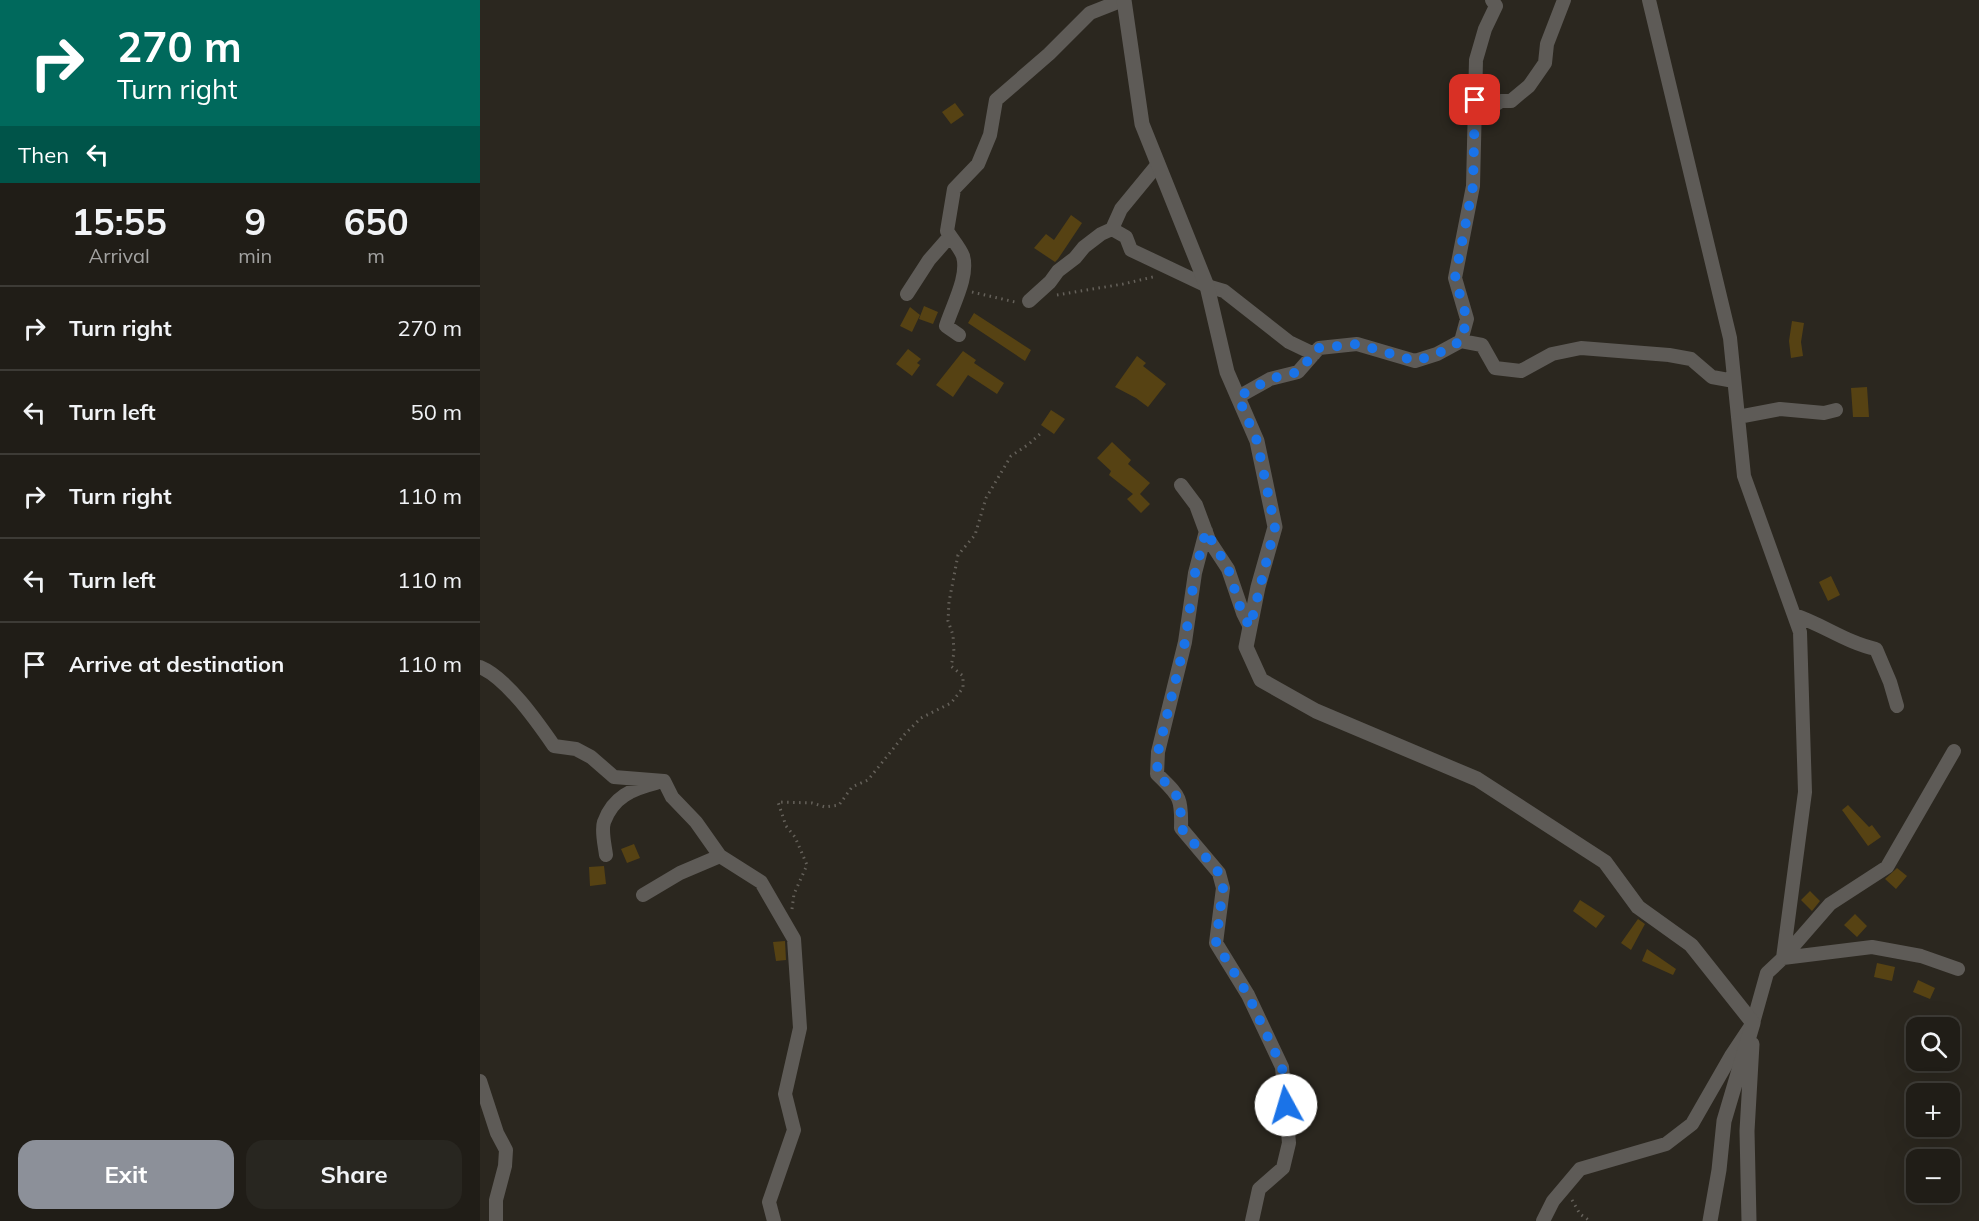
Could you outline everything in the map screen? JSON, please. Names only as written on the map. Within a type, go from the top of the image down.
[{"type":"street","points":[[959,335],[946,326],[953,303],[962,289],[963,257],[947,231],[954,189],[978,164],[990,135],[996,100],[1049,54],[1090,13],[1124,0],[1142,124],[1206,286],[1227,372],[1257,441],[1275,527],[1246,647],[1262,680],[1316,711],[1477,779],[1605,862],[1638,907],[1691,945],[1752,1023],[1751,1089],[1747,1131],[1749,1221]]},
{"type":"street","points":[[1461,341],[1467,319],[1455,278],[1473,186],[1476,60],[1485,29],[1496,6],[1492,0]]},
{"type":"street","points":[[1475,118],[1501,101],[1511,102],[1529,86],[1545,63],[1547,44],[1564,0]]},
{"type":"street","points":[[1649,0],[1730,338],[1744,476],[1800,632],[1805,792],[1783,958]]},
{"type":"street","points":[[1029,301],[1050,282],[1058,271],[1075,258],[1084,246],[1112,229],[1121,209],[1158,164]]},
{"type":"street","points":[[1112,229],[1126,237],[1131,250],[1206,286],[1235,297],[1289,342],[1314,354]]},
{"type":"street","points":[[907,294],[929,260],[950,236]]},
{"type":"street","points":[[1238,397],[1270,379],[1298,372],[1319,348],[1358,344],[1415,361],[1437,354],[1461,341],[1482,345],[1494,368],[1521,371],[1552,354],[1581,348],[1669,355],[1691,359],[1712,378],[1734,381]]},
{"type":"street","points":[[1738,417],[1780,409],[1824,413],[1836,410]]},
{"type":"street","points":[[1181,485],[1196,505],[1206,531],[1228,568],[1242,613],[1250,627]]},
{"type":"street","points":[[1206,531],[1195,573],[1185,642],[1158,752],[1157,774],[1175,791],[1181,803],[1181,828],[1219,873],[1223,888],[1216,943],[1248,995],[1282,1067],[1289,1143],[1283,1168],[1259,1189],[1252,1221]]},
{"type":"street","points":[[1794,615],[1815,622],[1859,646],[1876,649],[1897,706]]},
{"type":"street","points":[[480,667],[506,687],[524,705],[554,746],[576,749],[591,757],[614,777],[663,781]]},
{"type":"street","points":[[1710,1221],[1724,1122],[1767,973],[1830,904],[1887,867],[1954,751]]},
{"type":"street","points":[[663,781],[672,797],[696,822],[720,856],[761,882],[794,939],[800,1028],[785,1094],[794,1130],[769,1202],[774,1221]]},
{"type":"street","points":[[606,855],[604,823],[617,802],[632,789],[663,781]]},
{"type":"street","points":[[643,895],[680,873],[720,856]]},
{"type":"street","points":[[1783,958],[1872,947],[1921,956],[1958,969]]},
{"type":"street","points":[[1543,1221],[1553,1201],[1580,1169],[1666,1144],[1692,1124],[1752,1023]]},
{"type":"street","points":[[480,1081],[497,1133],[506,1150],[505,1166],[496,1200],[496,1221]]},
{"type":"path","points":[[1056,295],[1124,284],[1177,271]]},
{"type":"path","points":[[958,294],[976,292],[1010,302],[1029,301]]},
{"type":"path","points":[[785,924],[792,912],[794,894],[807,865],[795,837],[786,826],[778,802],[812,803],[825,807],[839,805],[852,787],[868,780],[904,734],[921,718],[951,703],[963,688],[963,676],[951,666],[954,653],[953,635],[948,621],[951,587],[958,555],[975,535],[986,498],[1011,456],[1042,432]]},
{"type":"path","points":[[1563,1188],[1580,1214],[1590,1221]]},
{"type":"building","points":[[955,103],[964,115],[951,124],[942,112]]},
{"type":"building","points":[[1071,215],[1082,223],[1055,262],[1034,248],[1046,234],[1054,240]]},
{"type":"building","points":[[924,306],[938,312],[933,324],[919,319]]},
{"type":"building","points":[[910,307],[920,315],[912,332],[900,326]]},
{"type":"building","points":[[974,313],[1031,350],[1025,361],[968,323]]},
{"type":"building","points":[[1792,321],[1804,323],[1801,342],[1803,356],[1791,358],[1789,341]]},
{"type":"building","points":[[908,349],[921,359],[917,363],[920,365],[912,376],[896,364]]},
{"type":"building","points":[[963,351],[976,360],[974,363],[1004,383],[997,394],[968,375],[953,397],[936,385]]},
{"type":"building","points":[[1137,356],[1146,363],[1143,366],[1166,384],[1148,407],[1115,387]]},
{"type":"building","points":[[1867,387],[1869,417],[1853,417],[1851,388]]},
{"type":"building","points":[[1051,410],[1065,419],[1054,434],[1041,425]]},
{"type":"building","points":[[1112,442],[1131,460],[1128,464],[1150,483],[1140,494],[1150,504],[1141,513],[1127,499],[1133,494],[1109,475],[1111,471],[1097,458]]},
{"type":"building","points":[[1831,576],[1840,595],[1828,601],[1819,582]]},
{"type":"building","points":[[1848,805],[1869,827],[1872,825],[1881,837],[1868,846],[1842,810]]},
{"type":"building","points":[[634,844],[640,858],[627,863],[621,849]]},
{"type":"building","points":[[604,866],[606,884],[590,886],[589,867]]},
{"type":"building","points":[[1897,868],[1907,876],[1896,889],[1885,879]]},
{"type":"building","points":[[1810,891],[1820,901],[1812,911],[1801,900]]},
{"type":"building","points":[[1580,900],[1605,916],[1596,928],[1573,911]]},
{"type":"building","points":[[1855,914],[1867,926],[1857,937],[1844,925]]},
{"type":"building","points":[[1638,919],[1645,924],[1631,950],[1621,943]]},
{"type":"building","points":[[785,941],[786,960],[776,961],[773,942]]},
{"type":"building","points":[[1647,949],[1676,969],[1673,975],[1642,961]]},
{"type":"building","points":[[1877,963],[1895,967],[1892,981],[1874,977]]},
{"type":"building","points":[[1918,980],[1935,988],[1930,999],[1913,992]]},
{"type":"route","points":[[1286,1105],[1282,1067],[1248,995],[1216,943],[1223,888],[1219,873],[1181,828],[1181,803],[1175,791],[1157,774],[1158,752],[1185,642],[1195,573],[1206,531],[1219,557],[1228,568],[1242,613],[1250,627],[1258,587],[1275,527],[1257,441],[1238,397],[1270,379],[1298,372],[1319,348],[1358,344],[1392,352],[1415,361],[1437,354],[1461,341],[1467,319],[1455,278],[1473,186],[1475,100]]}]
